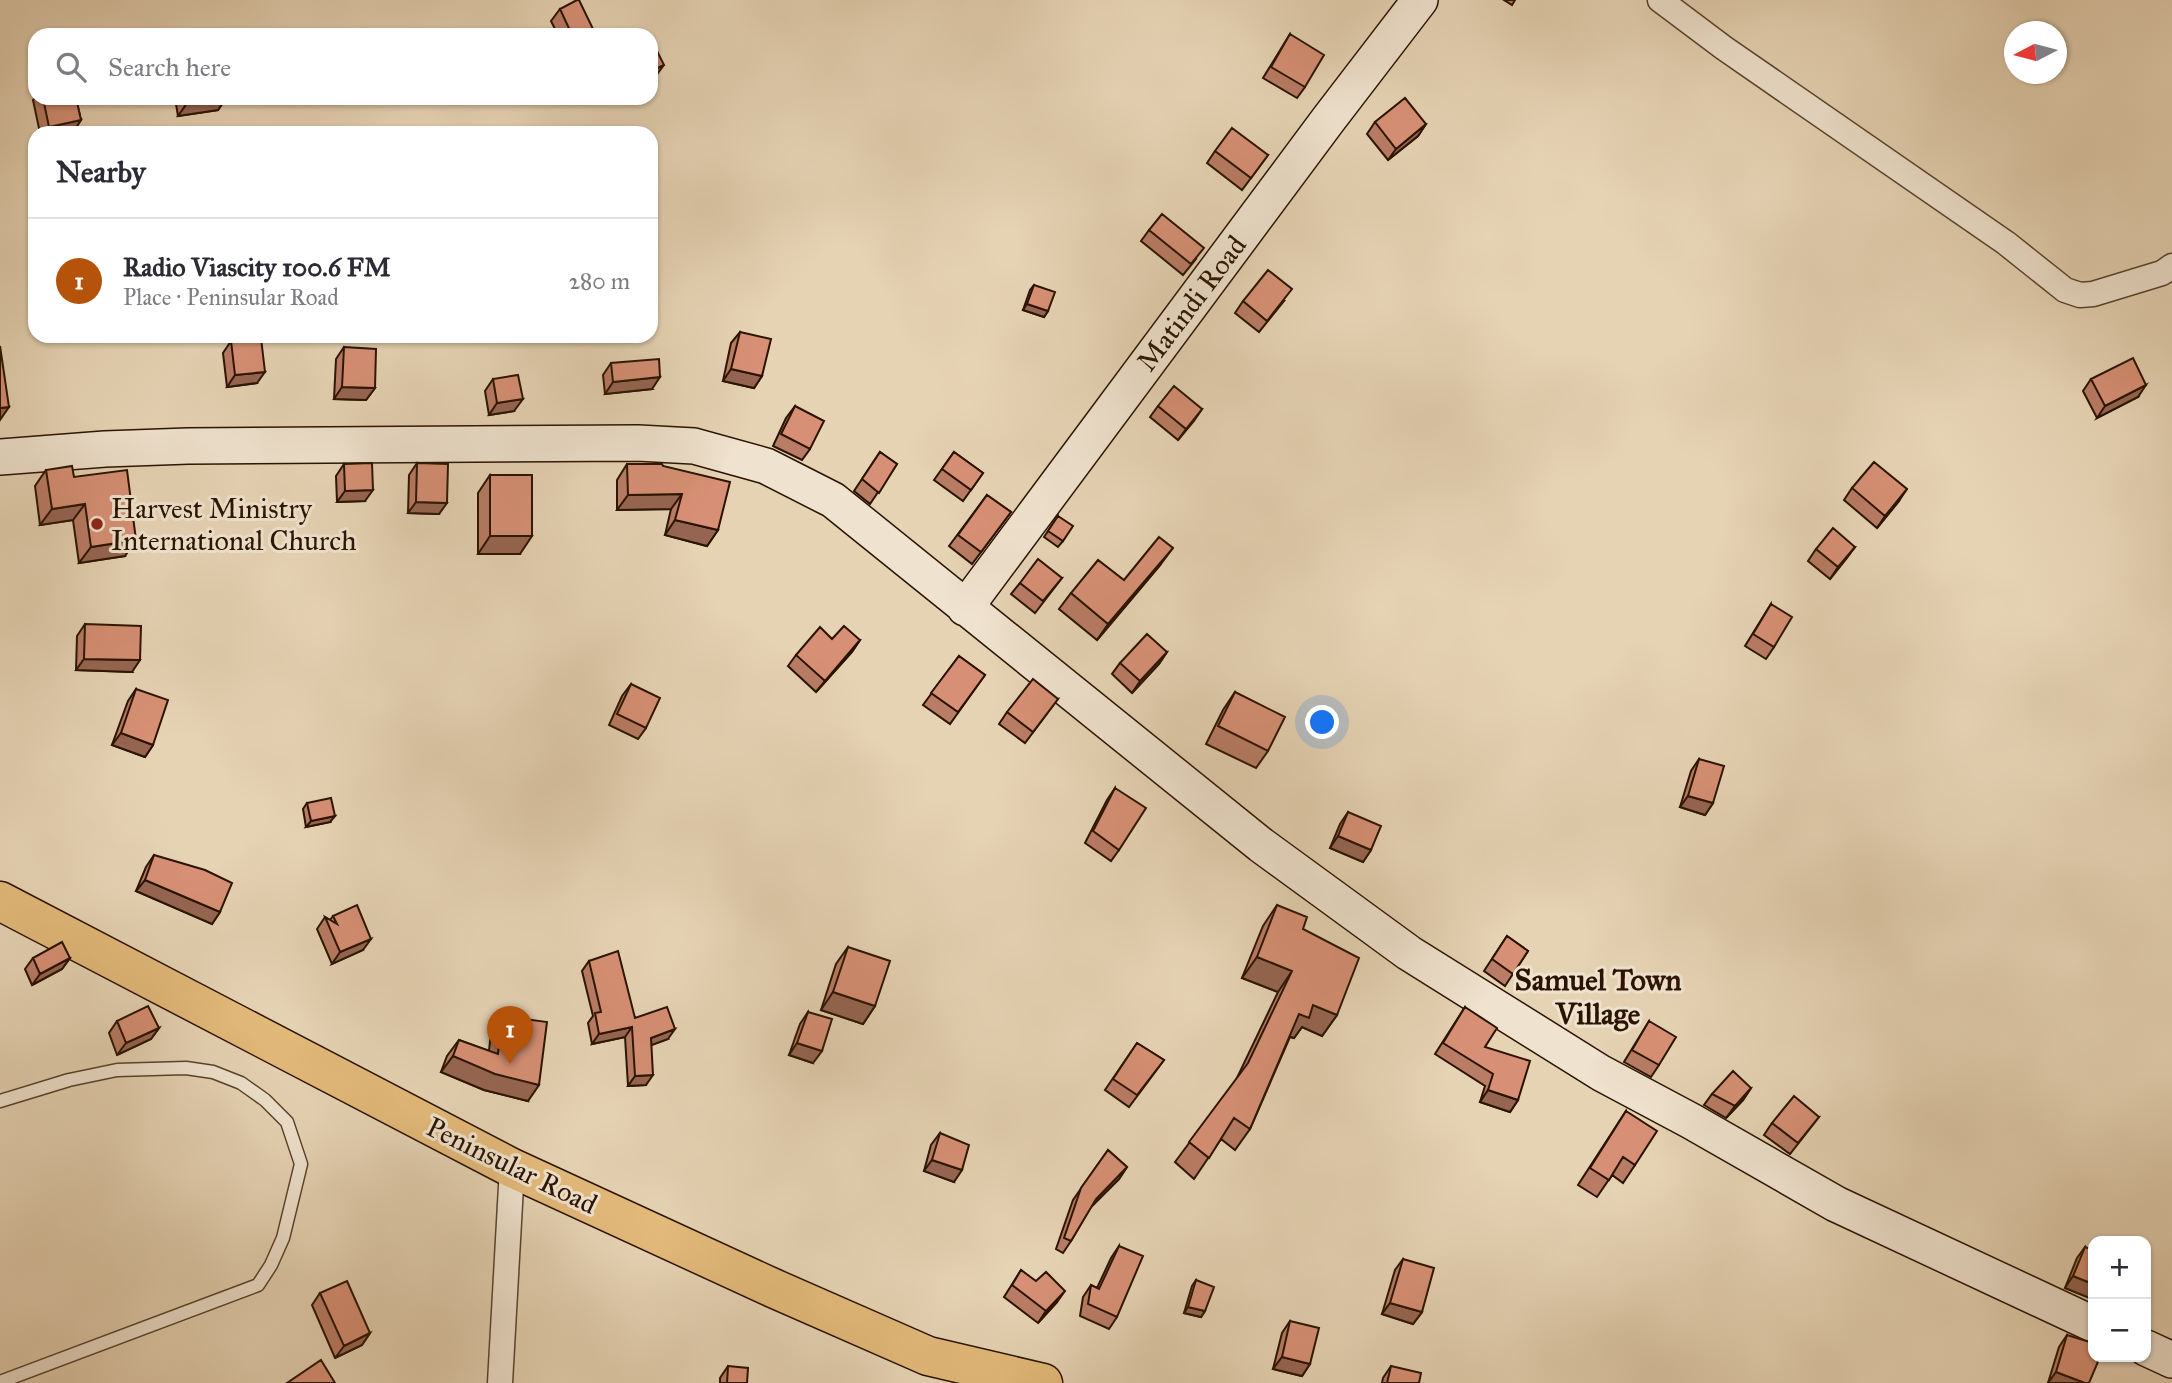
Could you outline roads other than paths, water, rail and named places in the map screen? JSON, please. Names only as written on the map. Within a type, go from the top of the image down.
[{"type":"main road","name":"Peninsular Road","points":[[0,901],[512,1168],[928,1356],[1043,1383]]},
{"type":"street","name":"Matindi Road","points":[[965,608],[1311,142],[1420,0]]},
{"type":"street","points":[[1660,0],[1724,48],[2006,243],[2065,290],[2080,295],[2093,294],[2151,276],[2172,266]]},
{"type":"street","points":[[0,457],[188,446],[638,443],[694,446],[766,466],[833,500],[1261,845],[1409,953],[1601,1073],[1836,1204],[2088,1322]]},
{"type":"street","points":[[500,1383],[512,1168]]},
{"type":"street","points":[[2151,1350],[2172,1360]]},
{"type":"lane","points":[[0,1101],[69,1080],[117,1070],[186,1068],[213,1072],[242,1083],[265,1100],[287,1122],[301,1164],[283,1238],[271,1265],[258,1284],[0,1382]]},
{"type":"place","name":"Harvest Ministry International Church","points":[[97,524]]},
{"type":"place","name":"Radio Viascity 100.6 FM","points":[[510,1064]]},
{"type":"district","name":"Samuel Town Village","points":[[1598,997]]}]
